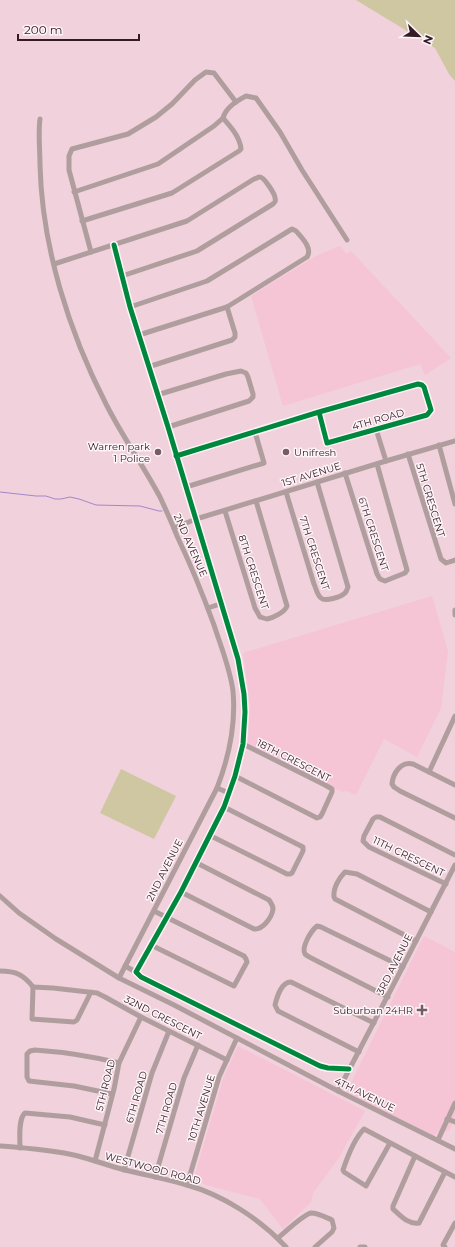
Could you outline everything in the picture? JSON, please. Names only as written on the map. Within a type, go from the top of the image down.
[{"type":"street","points":[[91,252],[69,170],[69,156],[72,149],[128,134],[156,117],[172,104],[195,80],[206,72],[214,72],[236,102]]},
{"type":"street","points":[[74,192],[158,164],[214,126],[223,118],[228,109],[246,96],[256,98],[259,101],[347,240]]},
{"type":"street","points":[[82,221],[172,193],[239,151],[241,149],[239,141],[223,118]]},
{"type":"street","name":"2ND AVENUE","points":[[40,119],[40,186],[54,264],[74,332],[107,406],[158,493],[174,528],[208,608],[226,660],[233,691],[232,733],[227,759],[217,788],[119,978]]},
{"type":"street","points":[[54,264],[186,222],[225,196],[259,177],[262,177],[265,180],[275,198],[275,202],[273,204],[197,251],[122,276]]},
{"type":"street","points":[[130,307],[207,281],[292,230],[296,230],[309,249],[309,254],[307,257],[227,307],[139,335]]},
{"type":"street","points":[[114,245],[130,307],[148,367],[168,427],[220,604],[238,658],[242,676],[245,712],[243,744],[235,776],[224,807],[181,892],[136,972]]},
{"type":"street","points":[[148,367],[232,340],[235,337],[235,333],[227,307]]},
{"type":"street","points":[[158,395],[226,374],[241,371],[246,373],[248,377],[253,394],[253,397],[249,401],[168,427]]},
{"type":"street","name":"4TH ROAD","points":[[418,384],[424,387],[431,410],[427,415],[327,443],[319,412],[418,384]]},
{"type":"street","points":[[176,456],[319,412]]},
{"type":"street","points":[[376,429],[386,460]]},
{"type":"street","points":[[186,487],[264,463],[255,432]]},
{"type":"street","name":"1ST AVENUE","points":[[174,528],[196,519],[386,460],[455,441]]},
{"type":"street","points":[[439,445],[455,504]]},
{"type":"street","name":"5TH CRESCENT","points":[[408,454],[441,560],[446,563],[455,560]]},
{"type":"street","name":"6TH CRESCENT","points":[[345,473],[378,576],[385,581],[405,573],[407,570],[377,464]]},
{"type":"street","name":"7TH CRESCENT","points":[[286,492],[314,584],[320,598],[327,600],[342,595],[348,587],[317,482]]},
{"type":"street","name":"8TH CRESCENT","points":[[225,511],[254,608],[260,617],[267,619],[286,611],[287,606],[256,501]]},
{"type":"street","points":[[208,608],[220,604]]},
{"type":"street","points":[[455,610],[455,615]]},
{"type":"street","points":[[429,772],[455,716]]},
{"type":"street","name":"18TH CRESCENT","points":[[235,776],[317,818],[322,814],[332,792],[332,789],[325,785],[243,744]]},
{"type":"street","points":[[455,785],[413,764],[408,763],[403,764],[400,767],[392,780],[394,787],[400,791],[455,818]]},
{"type":"street","points":[[217,788],[229,793]]},
{"type":"street","points":[[209,835],[287,874],[292,873],[303,851],[303,847],[224,807]]},
{"type":"street","name":"11TH CRESCENT","points":[[446,884],[369,847],[363,841],[364,836],[373,819],[380,817],[455,855]]},
{"type":"street","points":[[181,892],[254,929],[262,928],[272,912],[272,904],[269,900],[195,862]]},
{"type":"street","name":"3RD AVENUE","points":[[338,1091],[455,865]]},
{"type":"street","points":[[416,941],[335,899],[334,890],[340,878],[345,872],[357,874],[431,912]]},
{"type":"street","name":"4TH AVENUE","points":[[0,896],[19,913],[56,939],[119,978],[174,1005],[338,1091],[455,1149]]},
{"type":"street","points":[[151,945],[234,986],[247,962],[244,956],[154,911]]},
{"type":"street","points":[[388,997],[308,956],[305,949],[309,936],[317,926],[321,927],[403,967]]},
{"type":"street","points":[[125,966],[136,972],[141,977],[320,1066],[349,1069]]},
{"type":"street","points":[[0,972],[5,971],[22,976],[33,987],[32,1019],[69,1023],[74,1022],[77,1020],[91,992]]},
{"type":"street","points":[[359,1052],[278,1011],[275,1008],[275,1005],[284,984],[291,982],[374,1023]]},
{"type":"street","name":"32ND CRESCENT","points":[[33,987],[91,992],[105,997],[141,1017],[227,1060]]},
{"type":"street","name":"5TH ROAD","points":[[95,1161],[119,1063],[141,1017]]},
{"type":"street","name":"6TH ROAD","points":[[124,1170],[152,1073],[169,1031]]},
{"type":"street","name":"10TH AVENUE","points":[[187,1185],[219,1077],[237,1038]]},
{"type":"street","name":"7TH ROAD","points":[[155,1177],[184,1078],[198,1045]]},
{"type":"street","points":[[112,1094],[74,1086],[29,1082],[26,1077],[27,1054],[30,1051],[35,1050],[67,1053],[119,1063]]},
{"type":"street","points":[[438,1140],[455,1103]]},
{"type":"street","points":[[20,1148],[21,1121],[25,1113],[70,1117],[105,1125]]},
{"type":"street","points":[[447,1119],[455,1122]]},
{"type":"street","points":[[390,1143],[366,1186],[349,1176],[343,1170],[359,1134],[364,1129],[455,1177]]},
{"type":"street","name":"WESTWOOD ROAD","points":[[0,1146],[72,1155],[124,1170],[187,1185],[210,1193],[253,1218],[278,1238],[286,1247]]},
{"type":"street","points":[[415,1156],[393,1206],[393,1209],[410,1222],[418,1222],[445,1172]]},
{"type":"street","points":[[278,1238],[304,1216],[311,1213],[317,1214],[332,1220],[334,1228],[332,1232],[315,1247]]},
{"type":"street","points":[[444,1247],[443,1245],[455,1223]]},
{"type":"street","points":[[360,1247],[365,1247]]},
{"type":"shaded area","points":[[356,0],[455,0],[455,81],[449,74],[435,48]]},
{"type":"shaded area","points":[[340,246],[346,254],[351,251],[451,358],[425,375],[420,364],[283,406],[251,296],[316,256]]},
{"type":"shaded area","points":[[432,596],[448,651],[441,708],[417,757],[384,739],[356,795],[347,791],[342,792],[248,745],[250,705],[243,653]]},
{"type":"shaded area","points":[[121,769],[176,796],[154,839],[100,813]]},
{"type":"shaded area","points":[[424,936],[455,952],[455,1118],[449,1131],[437,1132],[434,1136],[346,1093]]},
{"type":"shaded area","points":[[238,1046],[365,1111],[338,1159],[313,1193],[311,1202],[283,1229],[260,1199],[206,1185],[194,1178],[223,1079]]},
{"type":"waterway","points":[[0,492],[46,496],[55,499],[70,497],[96,505],[140,506],[162,511]]},
{"type":"cycle path","points":[[114,245],[130,307],[238,659],[244,694],[245,712],[243,744],[235,776],[224,807],[181,892],[136,972],[141,977],[320,1066],[349,1069]]},
{"type":"cycle path","points":[[176,456],[319,412],[418,384],[424,387],[431,410],[427,415],[327,443],[319,412]]},
{"type":"place","name":"Warren park 1 Police","points":[[158,452]]},
{"type":"place","name":"Unifresh","points":[[286,452]]},
{"type":"place","name":"Suburban 24HR","points":[[422,1010]]}]
